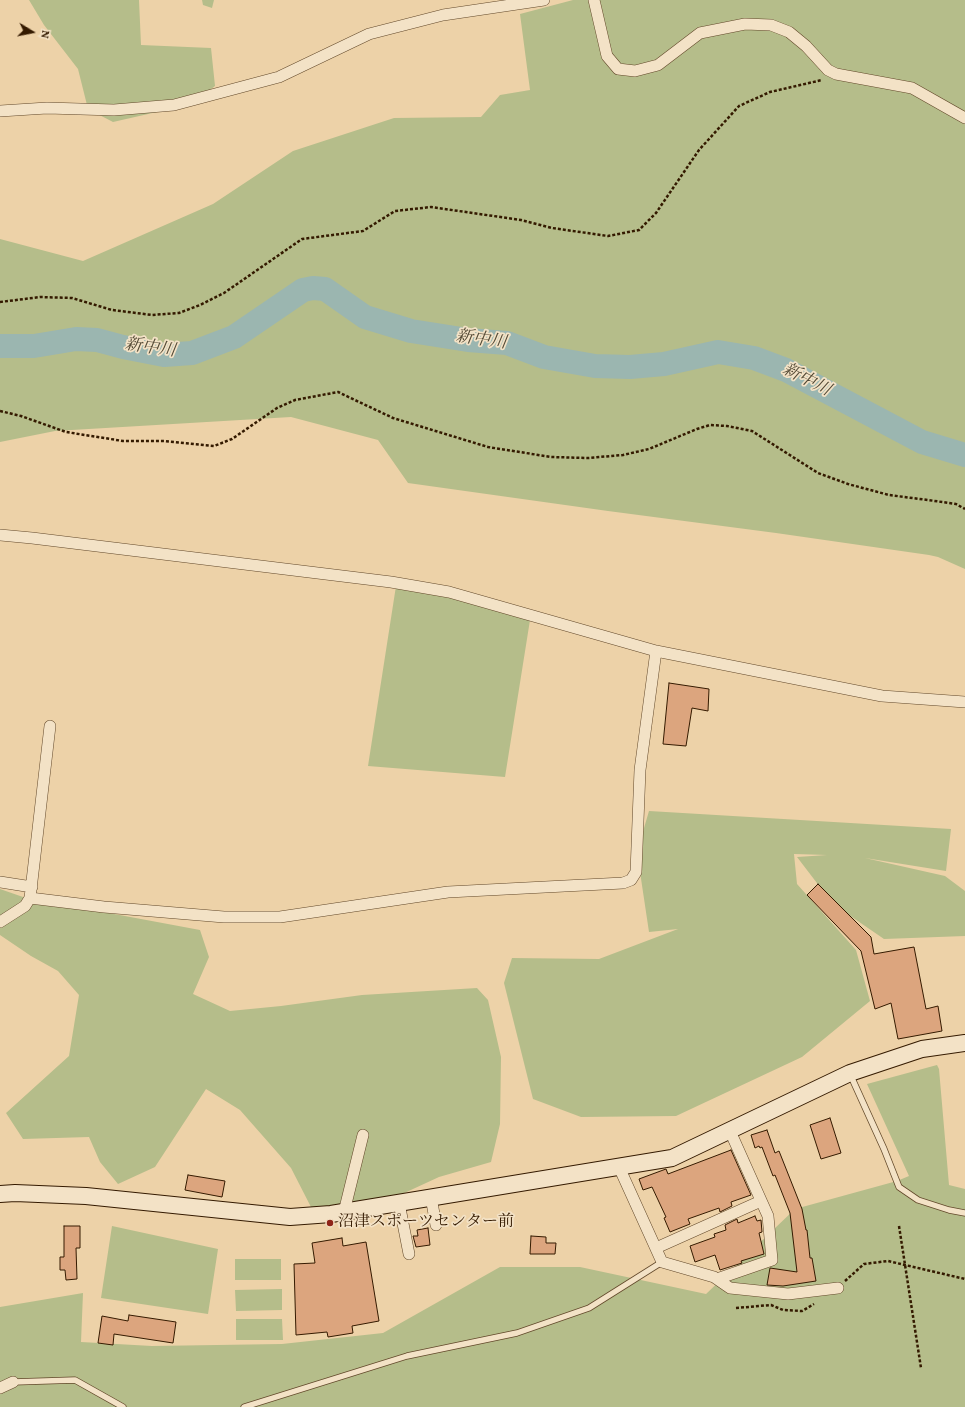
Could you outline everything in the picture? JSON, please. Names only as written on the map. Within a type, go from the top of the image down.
[{"type":"street","points":[[0,111],[47,108],[114,110],[174,105],[279,77],[369,34],[443,15],[544,0]]},
{"type":"street","points":[[594,0],[607,56],[618,69],[635,71],[658,65],[700,33],[744,24],[771,25],[789,32],[806,46],[828,70],[836,74],[912,88],[965,118]]},
{"type":"street","points":[[0,535],[391,582],[449,592],[656,651],[882,696],[965,702]]},
{"type":"street","points":[[0,882],[31,893],[104,907],[224,917],[280,917],[448,892],[622,883],[631,880],[636,872],[640,770],[656,651]]},
{"type":"street","points":[[0,922],[25,906],[31,893],[50,726]]},
{"type":"street","points":[[0,1194],[15,1193],[86,1196],[290,1217],[344,1212],[672,1158],[850,1074],[922,1049],[965,1043]]},
{"type":"street","points":[[717,1279],[772,1260],[768,1216],[730,1131]]},
{"type":"street","points":[[344,1212],[363,1135]]},
{"type":"street","points":[[619,1167],[662,1262],[717,1279],[730,1288],[788,1294],[838,1288]]},
{"type":"street","points":[[431,1197],[436,1225]]},
{"type":"street","points":[[656,1248],[761,1201]]},
{"type":"street","points":[[399,1203],[409,1254]]},
{"type":"street","points":[[0,1388],[13,1382]]},
{"type":"lane","points":[[850,1074],[899,1187],[918,1200],[949,1210],[965,1213]]},
{"type":"lane","points":[[244,1407],[407,1356],[517,1333],[589,1308],[662,1262]]},
{"type":"lane","points":[[13,1382],[75,1380],[124,1407]]},
{"type":"path","points":[[0,302],[40,297],[72,298],[112,310],[152,315],[179,313],[200,306],[224,293],[302,239],[363,231],[394,210],[431,208],[521,220],[552,228],[608,236],[639,230],[656,213],[699,150],[739,106],[770,92],[823,80],[828,70]]},
{"type":"path","points":[[0,411],[21,416],[66,432],[116,440],[164,441],[214,446],[232,439],[277,408],[295,400],[338,392],[393,418],[488,447],[551,456],[588,458],[623,455],[649,449],[710,425],[727,426],[752,431],[818,473],[848,484],[889,495],[956,504],[965,509]]},
{"type":"path","points":[[899,1226],[921,1368]]},
{"type":"green space","points":[[29,0],[139,0],[141,45],[211,48],[215,86],[192,104],[113,122],[88,109],[78,69],[44,25]]},
{"type":"green space","points":[[202,0],[214,0],[212,8],[203,5]]},
{"type":"green space","points":[[573,0],[965,0],[965,569],[938,557],[929,555],[408,483],[378,440],[291,417],[55,431],[0,442],[0,239],[83,261],[213,204],[293,151],[394,118],[481,117],[500,95],[530,90],[520,14]]},
{"type":"green space","points":[[396,586],[456,594],[530,620],[505,777],[368,766]]},
{"type":"green space","points":[[649,811],[951,829],[946,871],[865,858],[945,876],[965,891],[965,936],[884,939],[833,904],[797,857],[827,855],[794,854],[797,884],[856,950],[870,1001],[802,1057],[676,1116],[581,1117],[533,1099],[504,983],[512,958],[599,959],[678,929],[649,932],[637,852]]},
{"type":"green space","points":[[0,889],[23,897],[200,930],[209,957],[193,994],[230,1011],[362,995],[477,988],[488,1000],[501,1057],[500,1124],[491,1162],[439,1177],[374,1207],[312,1209],[291,1168],[240,1110],[206,1089],[155,1167],[118,1184],[100,1162],[89,1137],[23,1139],[6,1113],[69,1056],[79,995],[58,971],[31,956],[0,935]]},
{"type":"green space","points":[[937,1065],[939,1069],[949,1185],[965,1189],[965,1407],[0,1407],[0,1307],[83,1293],[81,1342],[152,1346],[282,1344],[383,1333],[500,1267],[580,1267],[706,1294],[795,1209],[897,1181],[909,1176],[867,1084]]},
{"type":"green space","points":[[112,1226],[218,1249],[208,1314],[101,1298]]},
{"type":"green space","points":[[235,1259],[281,1259],[281,1280],[235,1280]]},
{"type":"green space","points":[[282,1289],[282,1310],[236,1311],[235,1290]]},
{"type":"green space","points":[[236,1319],[282,1319],[283,1340],[236,1340]]},
{"type":"building","points":[[669,683],[709,689],[708,711],[692,708],[686,746],[663,744]]},
{"type":"building","points":[[818,884],[871,937],[874,954],[914,947],[926,1009],[938,1006],[942,1031],[898,1039],[891,1003],[875,1009],[861,951],[807,895]]},
{"type":"building","points":[[830,1118],[841,1153],[821,1159],[810,1125]]},
{"type":"building","points":[[767,1130],[775,1153],[779,1151],[802,1209],[807,1230],[810,1258],[812,1258],[816,1281],[783,1286],[767,1285],[770,1268],[797,1272],[790,1213],[762,1147],[760,1148],[759,1146],[755,1148],[751,1135]]},
{"type":"building","points":[[731,1150],[751,1195],[731,1202],[732,1206],[720,1212],[719,1208],[688,1219],[690,1224],[670,1232],[664,1218],[666,1217],[652,1187],[643,1190],[639,1179],[666,1169],[668,1174]]},
{"type":"building","points":[[188,1175],[225,1181],[222,1197],[185,1190]]},
{"type":"building","points":[[755,1216],[757,1221],[761,1220],[762,1232],[759,1233],[764,1254],[741,1261],[742,1263],[720,1270],[715,1255],[695,1262],[690,1246],[715,1237],[714,1234],[726,1230],[725,1225],[737,1219],[738,1223]]},
{"type":"building","points":[[64,1226],[80,1226],[80,1248],[76,1248],[77,1279],[66,1280],[65,1270],[60,1270],[60,1257],[64,1257]]},
{"type":"building","points":[[428,1228],[430,1245],[416,1247],[413,1236],[418,1236],[417,1230]]},
{"type":"building","points":[[531,1236],[546,1237],[546,1243],[556,1243],[555,1254],[530,1254]]},
{"type":"building","points":[[342,1238],[343,1246],[366,1242],[379,1321],[352,1326],[353,1333],[328,1337],[327,1332],[296,1335],[294,1264],[315,1263],[312,1243]]},
{"type":"building","points":[[129,1315],[176,1322],[173,1343],[114,1334],[113,1345],[98,1343],[102,1316],[128,1321]]},
{"type":"waterway","name":"新中川","points":[[0,346],[34,346],[76,339],[97,340],[164,355],[192,353],[234,337],[303,290],[313,288],[325,289],[365,317],[411,331],[468,340],[507,343],[544,357],[595,366],[630,367],[664,364],[718,352],[754,358],[786,370],[922,442],[965,455]]},
{"type":"place","name":"沼津スポーツセンター前","points":[[330,1223]]}]
